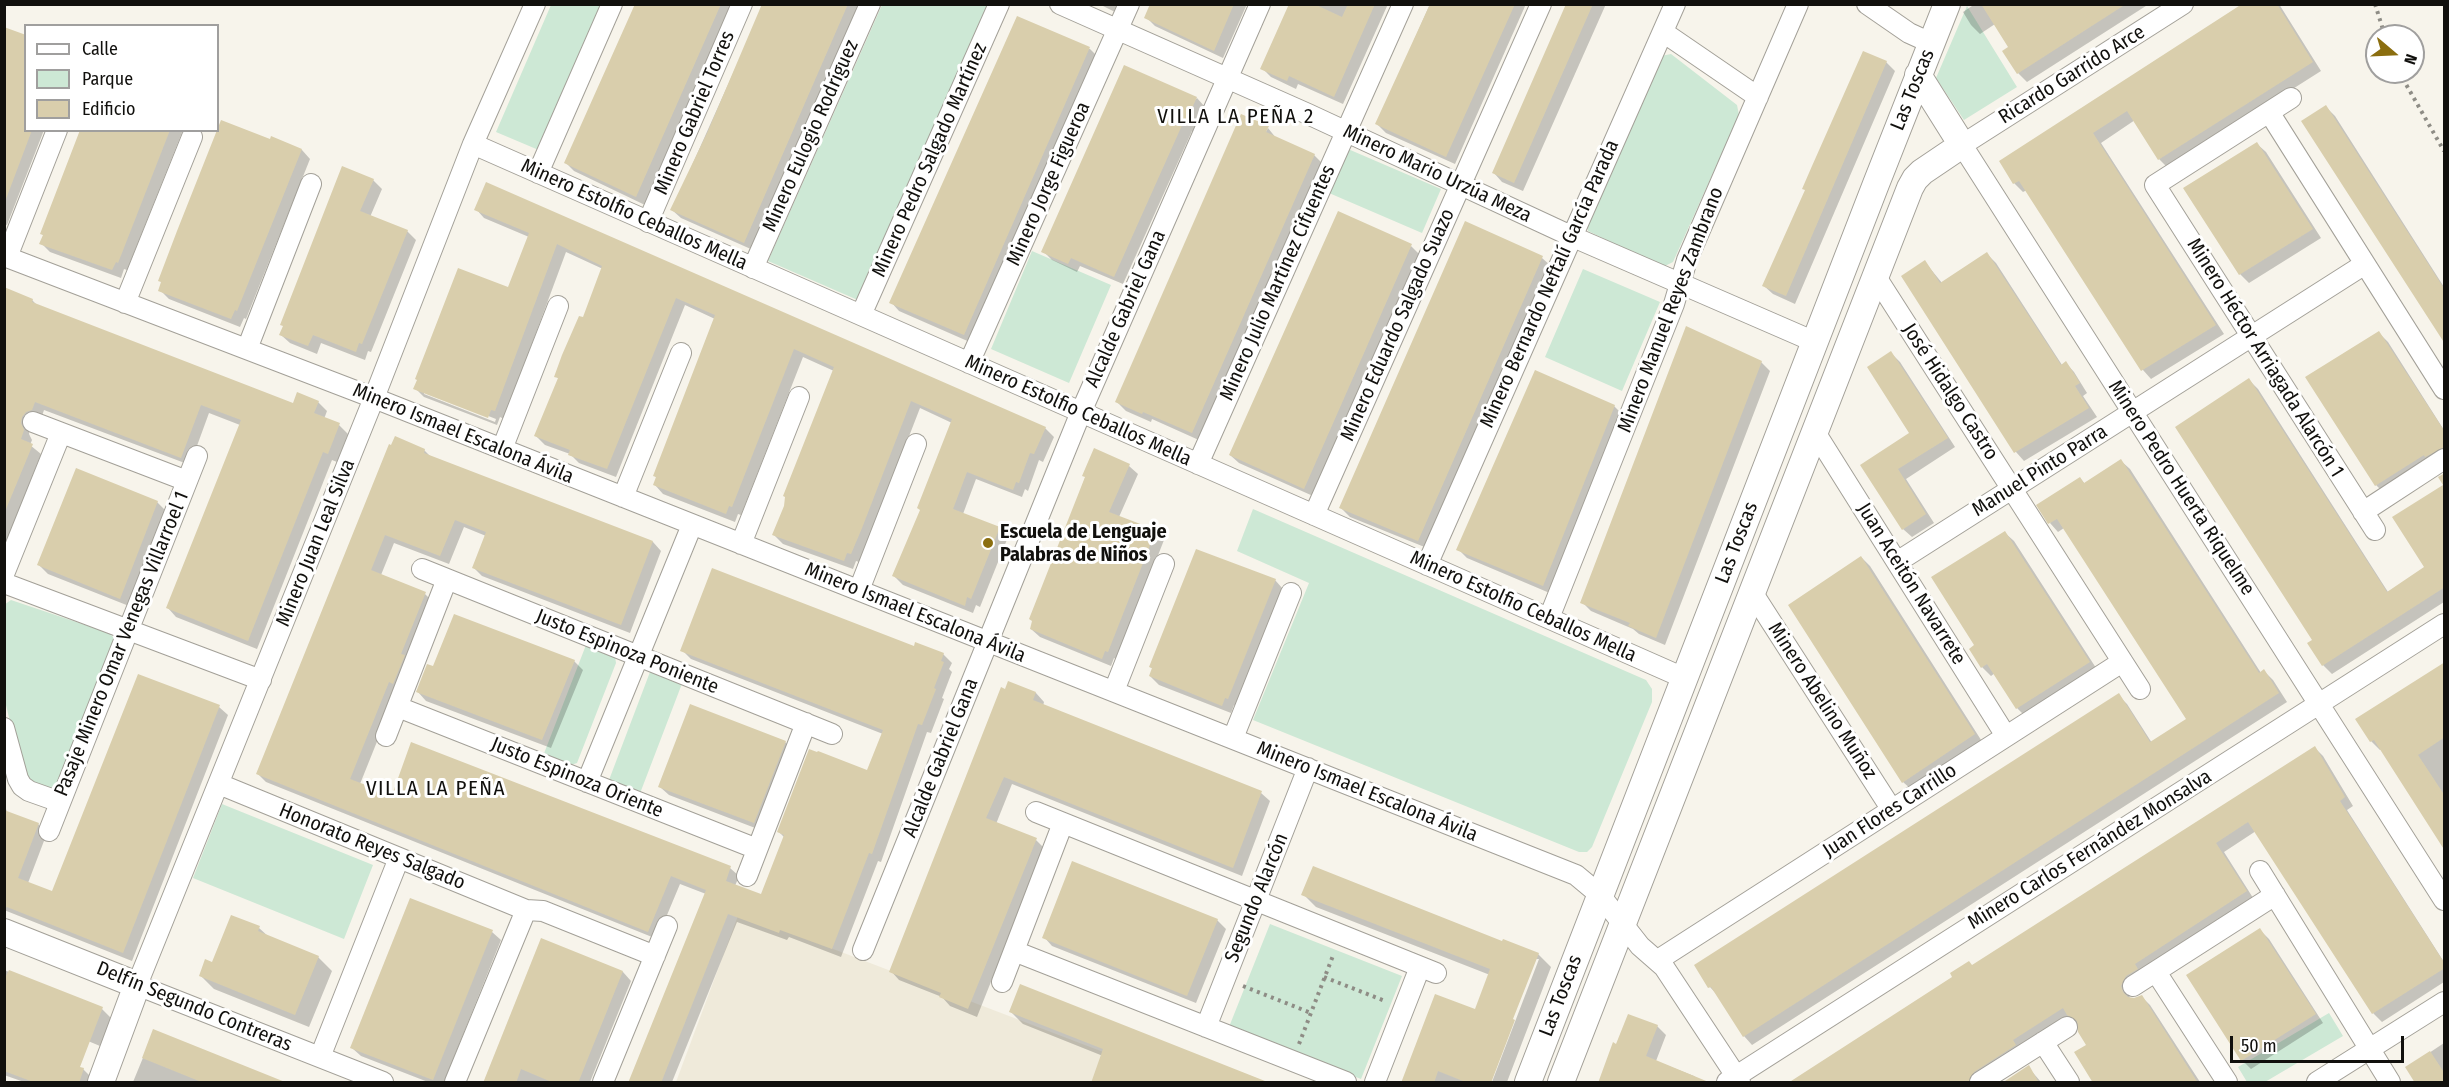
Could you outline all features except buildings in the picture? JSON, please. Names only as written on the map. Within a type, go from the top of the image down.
[{"type":"street","name":"Minero Juan Leal Silva","points":[[101,1083],[137,985],[374,398],[473,144],[535,4]]},
{"type":"street","points":[[538,173],[612,4]]},
{"type":"street","name":"Minero Gabriel Torres","points":[[648,222],[742,4]]},
{"type":"street","name":"Minero Eulogio Rodríguez","points":[[753,268],[870,4]]},
{"type":"street","name":"Minero Pedro Salgado Martínez","points":[[861,315],[999,4]]},
{"type":"street","name":"Minero Mario Urzúa Meza","points":[[1060,4],[1346,131],[1571,236],[1815,342]]},
{"type":"street","name":"Minero Jorge Figueroa","points":[[969,363],[1129,4]]},
{"type":"street","name":"Alcalde Gabriel Gana","points":[[863,950],[1081,412],[1260,4]]},
{"type":"street","name":"Minero Julio Martínez Cifuentes","points":[[1198,464],[1403,4]]},
{"type":"street","name":"Minero Eduardo Salgado Suazo","points":[[1314,515],[1541,4]]},
{"type":"street","name":"Minero Bernardo Neftalí García Parada","points":[[1427,565],[1675,4]]},
{"type":"street","name":"Minero Manuel Reyes Zambrano","points":[[1549,618],[1674,304],[1687,260],[1798,4]]},
{"type":"street","points":[[1866,4],[1909,33],[1931,43]]},
{"type":"street","name":"Las Toscas","points":[[1528,1083],[1947,4]]},
{"type":"street","name":"Ricardo Garrido Arce","points":[[1962,145],[2183,4]]},
{"type":"street","points":[[1663,32],[1758,97]]},
{"type":"street","name":"Minero Pedro Huerta Riquelme","points":[[1918,75],[2445,900]]},
{"type":"street","points":[[2291,98],[2269,112],[2445,389]]},
{"type":"street","name":"Minero Héctor Arriagada Alarcón 1","points":[[2269,112],[2155,185],[2375,530]]},
{"type":"street","points":[[6,256],[56,132]]},
{"type":"street","points":[[125,303],[192,136]]},
{"type":"street","name":"Minero Estolfio Ceballos Mella","points":[[473,144],[1684,678]]},
{"type":"street","name":"Las Toscas","points":[[1560,1083],[1915,179],[1962,145]]},
{"type":"street","points":[[247,349],[311,184]]},
{"type":"street","name":"Minero Ismael Escalona Ávila","points":[[6,256],[374,398],[1576,875],[1600,896],[1640,946],[1658,960],[1734,1080]]},
{"type":"street","name":"Manuel Pinto Parra","points":[[1897,562],[2365,264]]},
{"type":"street","name":"José Hidalgo Castro","points":[[1876,277],[2140,689]]},
{"type":"street","points":[[502,449],[558,306]]},
{"type":"street","points":[[622,497],[681,353]]},
{"type":"street","points":[[741,544],[799,397]]},
{"type":"street","points":[[33,422],[187,481]]},
{"type":"street","name":"Juan Aceitón Navarrete","points":[[1815,432],[2006,736]]},
{"type":"street","points":[[4,574],[61,433]]},
{"type":"street","points":[[859,590],[916,444]]},
{"type":"street","name":"Pasaje Minero Omar Venegas Villarroel 1","points":[[49,831],[197,456]]},
{"type":"street","points":[[2363,512],[2445,459]]},
{"type":"street","points":[[587,782],[692,525]]},
{"type":"street","points":[[1114,691],[1164,564]]},
{"type":"street","name":"Justo Espinoza Poniente","points":[[422,569],[832,734]]},
{"type":"street","points":[[386,736],[447,579]]},
{"type":"street","points":[[4,582],[261,680]]},
{"type":"street","name":"Minero Abelino Muñoz","points":[[1752,592],[1892,810]]},
{"type":"street","points":[[1233,738],[1291,593]]},
{"type":"street","name":"Minero Carlos Fernández Monsalva","points":[[1734,1080],[2445,624]]},
{"type":"street","name":"Juan Flores Carrillo","points":[[1658,960],[2122,662]]},
{"type":"street","name":"Justo Espinoza Oriente","points":[[398,707],[757,849]]},
{"type":"street","points":[[747,876],[806,723]]},
{"type":"street","points":[[4,728],[22,786],[29,791],[60,802]]},
{"type":"street","name":"Segundo Alarcón","points":[[1206,1027],[1308,768]]},
{"type":"street","name":"Honorato Reyes Salgado","points":[[219,784],[526,910],[543,911],[655,956]]},
{"type":"street","points":[[1036,812],[1428,970],[1404,1008],[1376,1083]]},
{"type":"street","points":[[1002,982],[1064,823]]},
{"type":"street","points":[[320,1057],[399,858]]},
{"type":"street","points":[[2260,871],[2390,1083]]},
{"type":"street","points":[[2133,986],[2274,895]]},
{"type":"street","points":[[455,1083],[526,910]]},
{"type":"street","points":[[603,1083],[667,926]]},
{"type":"street","name":"Delfín Segundo Contreras","points":[[4,932],[383,1083]]},
{"type":"street","points":[[1014,951],[1346,1083]]},
{"type":"street","points":[[2156,972],[2227,1083]]},
{"type":"street","points":[[2317,1083],[2445,1002]]},
{"type":"street","points":[[1980,1083],[2067,1027]]},
{"type":"street","points":[[2043,1042],[2069,1083]]},
{"type":"path","points":[[2375,4],[2381,24]]},
{"type":"path","points":[[2406,84],[2445,151]]},
{"type":"path","points":[[1292,1061],[1341,935]]},
{"type":"path","points":[[1324,977],[1404,1008]]},
{"type":"path","points":[[1239,985],[1311,1012]]},
{"type":"shaded area","points":[[739,913],[1182,1082],[676,1082]]},
{"type":"green space","points":[[551,5],[605,5],[541,151],[496,132]]},
{"type":"green space","points":[[882,5],[992,5],[860,301],[768,261]]},
{"type":"green space","points":[[1967,6],[2017,87],[1964,120],[1936,78]]},
{"type":"green space","points":[[1671,54],[1737,105],[1739,115],[1673,262],[1663,267],[1588,231],[1587,220],[1661,56]]},
{"type":"green space","points":[[1348,149],[1441,189],[1422,233],[1329,193]]},
{"type":"green space","points":[[1032,251],[1111,285],[1069,383],[991,349]]},
{"type":"green space","points":[[1583,269],[1660,302],[1622,391],[1545,357]]},
{"type":"green space","points":[[1253,509],[1646,680],[1652,689],[1652,702],[1592,847],[1587,852],[1579,852],[1253,720],[1309,583],[1237,551]]},
{"type":"green space","points":[[11,600],[109,633],[116,640],[60,784],[48,791],[33,784],[23,775],[5,701],[4,605]]},
{"type":"green space","points":[[586,645],[615,656],[616,663],[577,763],[568,766],[543,756]]},
{"type":"green space","points":[[653,670],[683,681],[639,796],[611,785],[609,780],[650,672]]},
{"type":"green space","points":[[222,804],[373,865],[344,939],[193,878]]},
{"type":"green space","points":[[1270,924],[1402,976],[1361,1079],[1229,1027]]},
{"type":"green space","points":[[2329,1013],[2343,1036],[2265,1082],[2247,1082],[2238,1067]]},
{"type":"place","name":"Escuela de Lenguaje Palabras de Niños","points":[[988,543]]},
{"type":"district","name":"VILLA LA PEÑA 2","points":[[1236,117]]},
{"type":"district","name":"VILLA LA PEÑA","points":[[436,789]]}]
